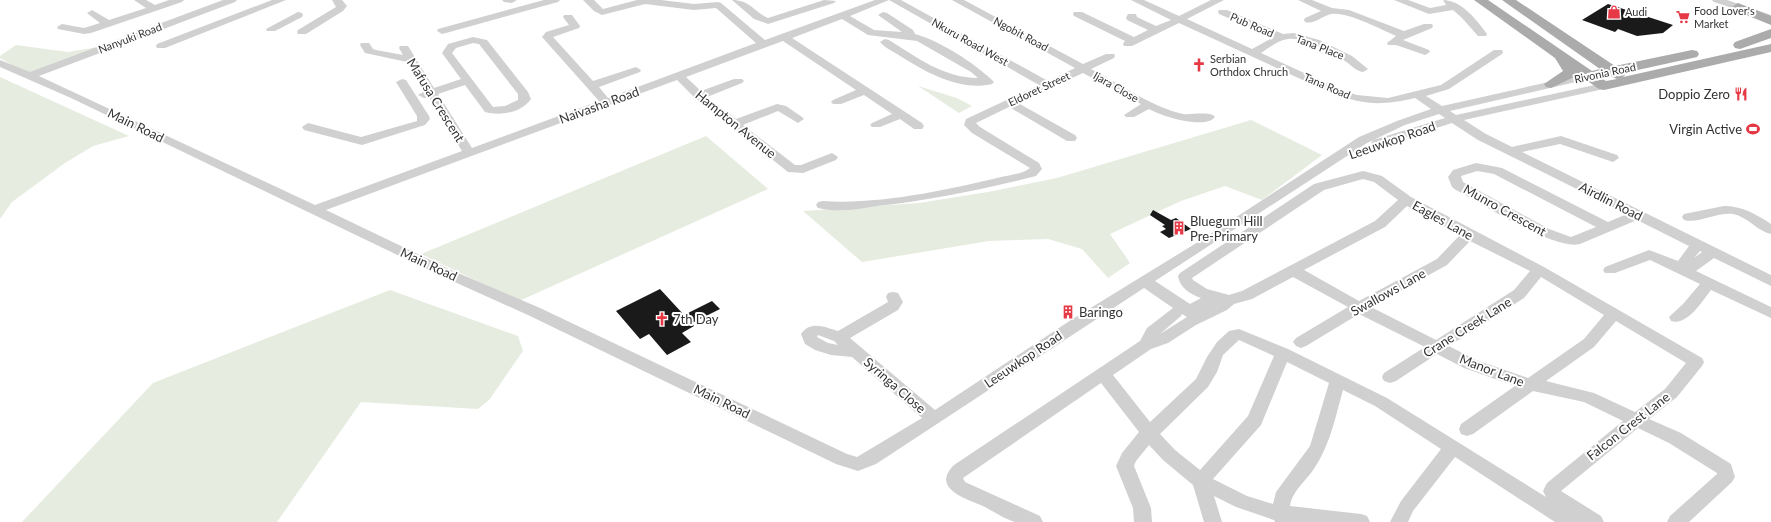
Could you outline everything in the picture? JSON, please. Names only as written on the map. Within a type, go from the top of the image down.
[{"type":"main road","points":[[1480,0],[1604,86]]},
{"type":"main road","points":[[1508,0],[1627,81]]},
{"type":"main road","points":[[1738,7],[1770,17]]},
{"type":"main road","points":[[1540,21],[1604,59],[1631,63],[1666,59]]},
{"type":"main road","points":[[1740,45],[1771,33]]},
{"type":"main road","name":"Rivonia Road","points":[[1589,76],[1771,38]]},
{"type":"main road","name":"Rivonia Road","points":[[1604,86],[1771,48]]},
{"type":"main road","points":[[1551,84],[1569,74],[1570,71],[1559,56]]},
{"type":"street","points":[[139,0],[214,26]]},
{"type":"street","points":[[62,27],[85,31],[179,0]]},
{"type":"street","name":"Nanyuki Road","points":[[29,76],[182,15],[232,0]]},
{"type":"street","points":[[161,46],[175,42],[188,35],[204,31],[281,0]]},
{"type":"street","points":[[302,32],[340,10],[342,6],[338,0]]},
{"type":"street","points":[[507,0],[512,0]]},
{"type":"street","points":[[442,31],[555,0]]},
{"type":"street","points":[[588,0],[602,12],[645,1],[694,7],[718,5],[763,44]]},
{"type":"street","points":[[737,0],[758,17],[768,21],[831,1]]},
{"type":"street","points":[[800,0],[808,9],[824,21]]},
{"type":"street","name":"Naivasha Road","points":[[314,210],[884,0]]},
{"type":"street","name":"Nkuru Road West","points":[[894,0],[1047,85]]},
{"type":"street","name":"Ngobit Road","points":[[957,0],[1084,68]]},
{"type":"street","name":"Tana Road","points":[[1136,0],[1335,91],[1355,98],[1388,101],[1417,95]]},
{"type":"street","points":[[1078,14],[1130,42],[1219,0]]},
{"type":"street","points":[[1302,0],[1330,11],[1345,12],[1398,40],[1425,52]]},
{"type":"street","points":[[1399,0],[1430,11],[1455,7]]},
{"type":"street","points":[[1445,0],[1466,16],[1482,34]]},
{"type":"street","points":[[1717,0],[1738,7]]},
{"type":"street","points":[[1726,0],[1770,17]]},
{"type":"street","points":[[258,9],[276,27],[298,15]]},
{"type":"street","points":[[1309,20],[1330,11]]},
{"type":"street","name":"Pub Road","points":[[1222,12],[1282,37]]},
{"type":"street","points":[[92,13],[108,24]]},
{"type":"street","points":[[842,15],[872,33],[910,36],[921,39],[970,67],[988,82],[968,82],[942,76],[885,42]]},
{"type":"street","points":[[883,15],[906,28],[910,32],[910,36]]},
{"type":"street","points":[[1132,16],[1131,18],[1156,30]]},
{"type":"street","points":[[128,17],[141,26]]},
{"type":"street","points":[[568,17],[575,26],[547,36],[606,102]]},
{"type":"street","points":[[1398,40],[1428,26]]},
{"type":"street","name":"Tana Place","points":[[1254,53],[1282,37],[1292,36],[1306,39],[1352,60],[1363,69]]},
{"type":"street","points":[[784,37],[863,91],[918,126]]},
{"type":"street","points":[[473,40],[481,41],[524,94],[525,99],[520,104],[500,111],[493,111],[488,109],[466,79],[447,51],[455,45],[473,40]]},
{"type":"street","points":[[365,45],[369,51],[374,53],[410,59]]},
{"type":"street","name":"Mafusa Crescent","points":[[404,48],[469,152]]},
{"type":"street","points":[[1417,95],[1445,87],[1498,52]]},
{"type":"street","name":"Eldoret Street","points":[[823,206],[845,206],[889,202],[966,190],[1032,173],[1036,169],[1033,164],[976,130],[969,123],[974,118],[1110,56]]},
{"type":"street","name":"Main Road","points":[[0,63],[444,272],[535,312],[842,459],[858,464]]},
{"type":"street","name":"Ijara Close","points":[[1084,68],[1148,105],[1179,118],[1191,119],[1209,117]]},
{"type":"street","points":[[591,86],[636,70]]},
{"type":"street","name":"Hampton Avenue","points":[[679,76],[699,96],[795,170],[803,169],[832,157]]},
{"type":"street","name":"Rivonia Road","points":[[1440,110],[1589,76]]},
{"type":"street","points":[[411,97],[466,79]]},
{"type":"street","points":[[308,127],[353,140],[365,140],[421,123],[424,119],[402,82]]},
{"type":"street","points":[[699,96],[738,82]]},
{"type":"street","name":"Rivonia Road","points":[[1454,119],[1604,86]]},
{"type":"street","points":[[837,102],[863,91]]},
{"type":"street","points":[[1417,95],[1454,119]]},
{"type":"street","points":[[1009,103],[1071,138]]},
{"type":"street","points":[[1130,115],[1148,105]]},
{"type":"street","points":[[735,124],[777,107],[782,108],[798,119]]},
{"type":"street","name":"Leeuwkop Road","points":[[858,464],[870,459],[934,419],[1141,282],[1203,245],[1330,162],[1350,147],[1401,123],[1440,110]]},
{"type":"street","points":[[876,125],[900,115]]},
{"type":"street","name":"Leeuwkop Road","points":[[1330,162],[1388,138],[1454,119]]},
{"type":"street","name":"Airdlin Road","points":[[1454,119],[1482,137],[1771,281]]},
{"type":"street","points":[[1511,151],[1556,140],[1566,141],[1613,158]]},
{"type":"street","name":"Munro Crescent","points":[[1607,227],[1498,171],[1476,167],[1457,173],[1454,177],[1454,180],[1461,187],[1556,238],[1575,241],[1637,214]]},
{"type":"street","points":[[1230,300],[1189,287],[1184,281],[1185,276],[1319,187],[1364,175],[1378,179],[1406,200]]},
{"type":"street","name":"Eagles Lane","points":[[1189,315],[1222,306],[1230,300],[1247,295],[1294,271],[1380,224],[1406,200],[1468,235],[1539,270],[1676,350]]},
{"type":"street","points":[[1689,217],[1721,209],[1732,209],[1751,216],[1771,230]]},
{"type":"street","name":"Swallows Lane","points":[[1301,342],[1359,307],[1442,262],[1468,235]]},
{"type":"street","points":[[1684,270],[1692,252],[1698,245]]},
{"type":"street","points":[[1684,270],[1714,252]]},
{"type":"street","points":[[1610,270],[1649,255],[1684,270],[1771,312]]},
{"type":"street","name":"Crane Creek Lane","points":[[1390,377],[1436,346],[1514,298],[1539,270]]},
{"type":"street","name":"Manor Lane","points":[[1294,271],[1359,307],[1484,370],[1530,384],[1588,397],[1675,438],[1725,469],[1726,477],[1676,522]]},
{"type":"street","points":[[1141,282],[1189,315]]},
{"type":"street","points":[[1676,317],[1688,308],[1709,283]]},
{"type":"street","points":[[1034,522],[959,487],[954,482],[954,476],[960,470],[1146,346],[1163,339],[1189,315],[1215,296]]},
{"type":"street","points":[[840,337],[893,306],[896,302],[893,298]]},
{"type":"street","points":[[1467,430],[1593,340],[1614,313]]},
{"type":"street","name":"Syringa Close","points":[[855,351],[830,350],[814,344],[808,337],[810,332],[815,330],[833,333],[840,337],[934,419]]},
{"type":"street","points":[[1143,522],[1142,508],[1128,473],[1126,463],[1149,433],[1203,383],[1212,360],[1219,348],[1237,334],[1245,335],[1381,402],[1560,515],[1595,522]]},
{"type":"street","name":"Falcon Crest Lane","points":[[1560,515],[1552,494],[1553,488],[1567,474],[1674,390],[1696,364],[1696,362],[1676,350]]},
{"type":"street","points":[[1201,481],[1255,420],[1283,353]]},
{"type":"street","points":[[1104,375],[1149,433],[1169,456],[1201,481],[1242,502],[1283,518],[1302,514],[1362,522]]},
{"type":"street","points":[[1283,518],[1282,497],[1311,460],[1318,447],[1338,380]]},
{"type":"street","points":[[1399,522],[1407,506],[1452,448]]},
{"type":"street","points":[[1201,481],[1212,522]]},
{"type":"shaded area","points":[[16,45],[68,52],[104,46],[38,72],[25,73],[0,58],[0,56]]},
{"type":"shaded area","points":[[0,77],[129,136],[93,146],[65,163],[12,202],[0,219]]},
{"type":"shaded area","points":[[918,86],[957,98],[972,106],[959,113]]},
{"type":"shaded area","points":[[1251,120],[1322,155],[1262,200],[1225,186],[1181,201],[1110,234],[1130,263],[1108,278],[1082,249],[1048,239],[989,241],[862,262],[803,211],[919,203],[988,192],[1057,178]]},
{"type":"shaded area","points":[[706,136],[768,189],[519,301],[421,254]]},
{"type":"shaded area","points":[[390,290],[518,336],[523,351],[489,400],[478,409],[361,402],[277,522],[22,522],[153,383]]},
{"type":"building","name":"Audi","points":[[1608,4],[1673,25],[1663,33],[1637,36],[1618,29],[1615,32],[1582,20]]},
{"type":"building","name":"Bluegum Hill Pre-Primary","points":[[1153,210],[1171,220],[1176,218],[1191,229],[1169,238],[1160,232],[1166,229],[1162,226],[1165,225],[1150,215]]},
{"type":"building","name":"7th Day","points":[[660,289],[684,315],[712,301],[720,309],[692,323],[694,326],[682,333],[691,342],[667,355],[649,334],[640,339],[616,311]]},
{"type":"place","name":"Audi","points":[[1614,12]]},
{"type":"place","name":"Food Lover's Market","points":[[1683,17]]},
{"type":"place","name":"Serbian Orthdox Chruch","points":[[1199,65]]},
{"type":"place","name":"Doppio Zero","points":[[1741,94]]},
{"type":"place","name":"Virgin Active","points":[[1753,129]]},
{"type":"place","name":"Bluegum Hill Pre-Primary","points":[[1179,228]]},
{"type":"place","name":"Baringo","points":[[1068,312]]},
{"type":"place","name":"7th Day","points":[[662,319]]}]
